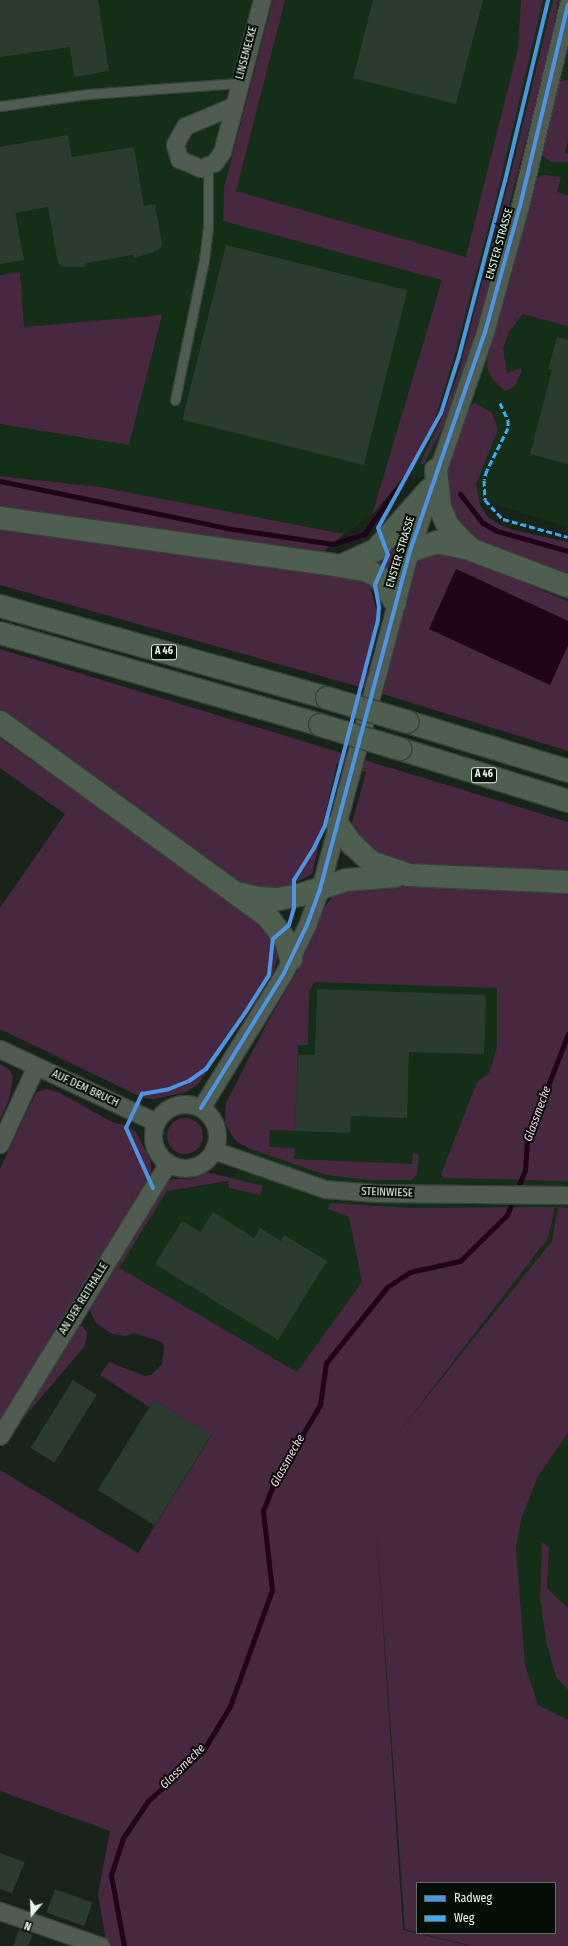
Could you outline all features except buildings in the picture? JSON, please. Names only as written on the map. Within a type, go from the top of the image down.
[{"type":"highway","points":[[436,470],[437,499],[443,516],[453,532],[472,550]]},
{"type":"highway","points":[[341,566],[376,550],[429,490]]},
{"type":"highway","points":[[0,518],[368,571],[379,577],[395,602]]},
{"type":"highway","points":[[410,551],[437,542],[472,550],[568,586]]},
{"type":"highway","name":"A 46","points":[[0,606],[328,698],[568,771]]},
{"type":"highway","name":"A 46","points":[[0,633],[320,725],[568,801]]},
{"type":"highway","points":[[0,722],[235,892],[276,925],[286,941],[292,959]]},
{"type":"highway","points":[[338,824],[352,844],[371,862],[408,875]]},
{"type":"highway","points":[[235,892],[268,900],[300,895],[366,876],[408,875],[568,882]]},
{"type":"street","name":"LINSEMECKE","points":[[208,167],[219,157],[225,145],[233,106],[262,0]]},
{"type":"street","name":"ENSTER STRASSE","points":[[201,1108],[259,1016],[292,959],[320,889],[395,602],[410,551],[436,470],[472,375],[489,317],[520,206],[568,5]]},
{"type":"street","points":[[208,167],[191,166],[179,159],[176,152],[177,138],[181,129],[190,122],[233,106]]},
{"type":"street","name":"AUF DEM BRUCH","points":[[0,1049],[156,1122]]},
{"type":"street","points":[[0,1144],[36,1066]]},
{"type":"street","points":[[179,1104],[201,1108],[210,1114],[215,1124],[218,1135],[214,1150],[202,1163],[191,1168],[181,1168],[168,1163],[157,1151],[154,1142],[156,1122],[170,1108],[179,1104]]},
{"type":"street","name":"STEINWIESE","points":[[214,1150],[325,1189],[376,1193],[501,1193],[568,1195]]},
{"type":"street","name":"AN DER REITHALLE","points":[[0,1436],[168,1163]]},
{"type":"street","points":[[0,1911],[101,1946]]},
{"type":"lane","points":[[0,106],[88,94],[239,83]]},
{"type":"lane","points":[[175,400],[204,260],[208,226],[208,167]]},
{"type":"shaded area","points":[[0,0],[568,0],[568,199],[523,313],[568,326],[568,527],[460,494],[408,472],[372,515],[344,534],[101,487],[0,475],[0,424],[129,444],[162,315],[24,327],[20,272],[0,275]]},
{"type":"shaded area","points":[[273,0],[285,0],[236,191],[466,257],[518,48],[521,0],[543,0],[496,199],[453,361],[433,425],[408,471],[372,515],[442,280],[223,221],[224,188]]},
{"type":"shaded area","points":[[553,0],[558,0],[553,32],[484,305],[446,422],[423,465],[420,463],[440,422],[460,367],[515,157]]},
{"type":"shaded area","points":[[568,80],[568,141],[565,152],[568,153],[568,162],[551,162],[541,154],[560,81]]},
{"type":"shaded area","points":[[544,175],[561,177],[557,192],[568,195],[568,326],[523,314],[509,332],[503,348],[507,373],[521,368],[521,373],[514,387],[505,391],[491,377],[487,367],[488,352],[532,189],[536,178]]},
{"type":"shaded area","points":[[20,272],[24,327],[162,315],[129,445],[0,424],[0,275]]},
{"type":"shaded area","points":[[475,403],[492,413],[498,429],[476,484],[480,505],[487,516],[498,524],[513,530],[568,542],[568,576],[490,547],[469,534],[448,507],[444,470],[470,406]]},
{"type":"shaded area","points":[[0,476],[101,487],[344,534],[319,555],[0,509]]},
{"type":"shaded area","points":[[0,526],[369,581],[378,617],[364,671],[384,677],[413,567],[427,552],[452,553],[568,601],[568,621],[456,569],[550,684],[568,645],[568,751],[360,687],[0,585]]},
{"type":"shaded area","points":[[404,531],[391,579],[364,563]]},
{"type":"shaded area","points":[[456,569],[568,621],[568,645],[550,685],[429,629]]},
{"type":"shaded area","points":[[0,649],[568,822],[568,874],[409,867],[368,851],[352,823],[366,772],[337,763],[312,874],[280,890],[259,889],[237,882],[0,712]]},
{"type":"shaded area","points":[[0,738],[271,929],[279,954],[270,982],[198,1084],[186,1092],[154,1099],[143,1098],[0,1029],[0,908],[65,814],[0,768]]},
{"type":"shaded area","points":[[377,884],[568,894],[568,1181],[444,1178],[441,1174],[477,1082],[489,1073],[497,1047],[497,988],[315,982],[309,991],[308,1045],[298,1045],[295,1131],[270,1130],[269,1147],[295,1148],[294,1159],[412,1164],[413,1152],[419,1155],[417,1175],[411,1180],[371,1180],[326,1175],[250,1149],[236,1141],[229,1131],[225,1122],[226,1103],[266,1025],[298,970],[324,909],[333,895],[350,886]]},
{"type":"shaded area","points":[[568,894],[568,1946],[473,1946],[423,1934],[556,1934],[556,1882],[416,1882],[416,1933],[404,1929],[373,1487],[109,1283],[167,1191],[231,1181],[250,1149],[236,1141],[229,1131],[225,1122],[226,1103],[266,1025],[298,970],[324,909]]},
{"type":"shaded area","points":[[0,1064],[9,1069],[13,1077],[9,1100],[0,1120]]},
{"type":"shaded area","points":[[46,1089],[60,1093],[114,1123],[126,1125],[136,1132],[150,1159],[152,1175],[0,1427],[0,1169],[37,1092]]},
{"type":"shaded area","points":[[189,1118],[198,1123],[202,1129],[202,1143],[198,1149],[189,1154],[181,1154],[172,1149],[168,1143],[167,1132],[172,1123],[178,1119]]},
{"type":"shaded area","points":[[207,1172],[263,1186],[260,1195],[229,1188],[228,1181],[167,1191],[119,1268],[297,1372],[362,1282],[349,1217],[328,1209],[330,1203],[412,1208],[555,1207],[548,1238],[398,1433],[552,1241],[558,1207],[568,1208],[568,1433],[538,1476],[522,1517],[516,1548],[525,1665],[538,1705],[568,1720],[568,1946],[473,1946],[424,1934],[556,1934],[556,1882],[416,1882],[416,1932],[405,1929],[376,1520],[403,1930],[470,1946],[107,1946],[98,1894],[110,1831],[0,1791],[0,1470],[138,1553],[211,1436],[154,1400],[149,1407],[100,1375],[109,1362],[145,1376],[151,1375],[162,1364],[164,1347],[162,1342],[133,1333],[126,1336],[112,1334],[96,1323],[88,1307],[164,1180],[194,1178]]},
{"type":"shaded area","points":[[76,1326],[82,1326],[87,1332],[85,1346],[14,1429],[12,1427]]},
{"type":"shaded area","points":[[542,1542],[549,1547],[547,1588],[568,1608],[568,1690],[556,1677],[546,1641],[540,1596]]},
{"type":"waterway","points":[[0,481],[226,528],[333,544],[364,534],[396,490]]},
{"type":"waterway","points":[[460,494],[483,523],[497,531],[568,551]]},
{"type":"waterway","name":"Glassmecke","points":[[124,1946],[111,1875],[123,1838],[148,1801],[203,1751],[230,1706],[272,1590],[263,1511],[274,1483],[320,1405],[326,1363],[387,1287],[410,1272],[460,1261],[507,1215],[525,1170],[527,1140],[568,1034]]},
{"type":"marked path","points":[[500,403],[508,420],[508,428],[487,470],[484,480],[485,500],[503,519],[568,537]]},
{"type":"cycle path","points":[[153,1188],[126,1128],[142,1094],[169,1089],[189,1081],[206,1069],[245,1013],[269,975],[273,939],[289,925],[294,908],[294,880],[314,848],[325,825],[378,620],[379,607],[375,585],[388,555],[378,528],[441,413],[459,356],[505,181],[548,0]]},
{"type":"cycle path","points":[[201,1108],[284,973],[307,925],[320,889],[410,551],[485,332],[520,206],[568,5]]}]
